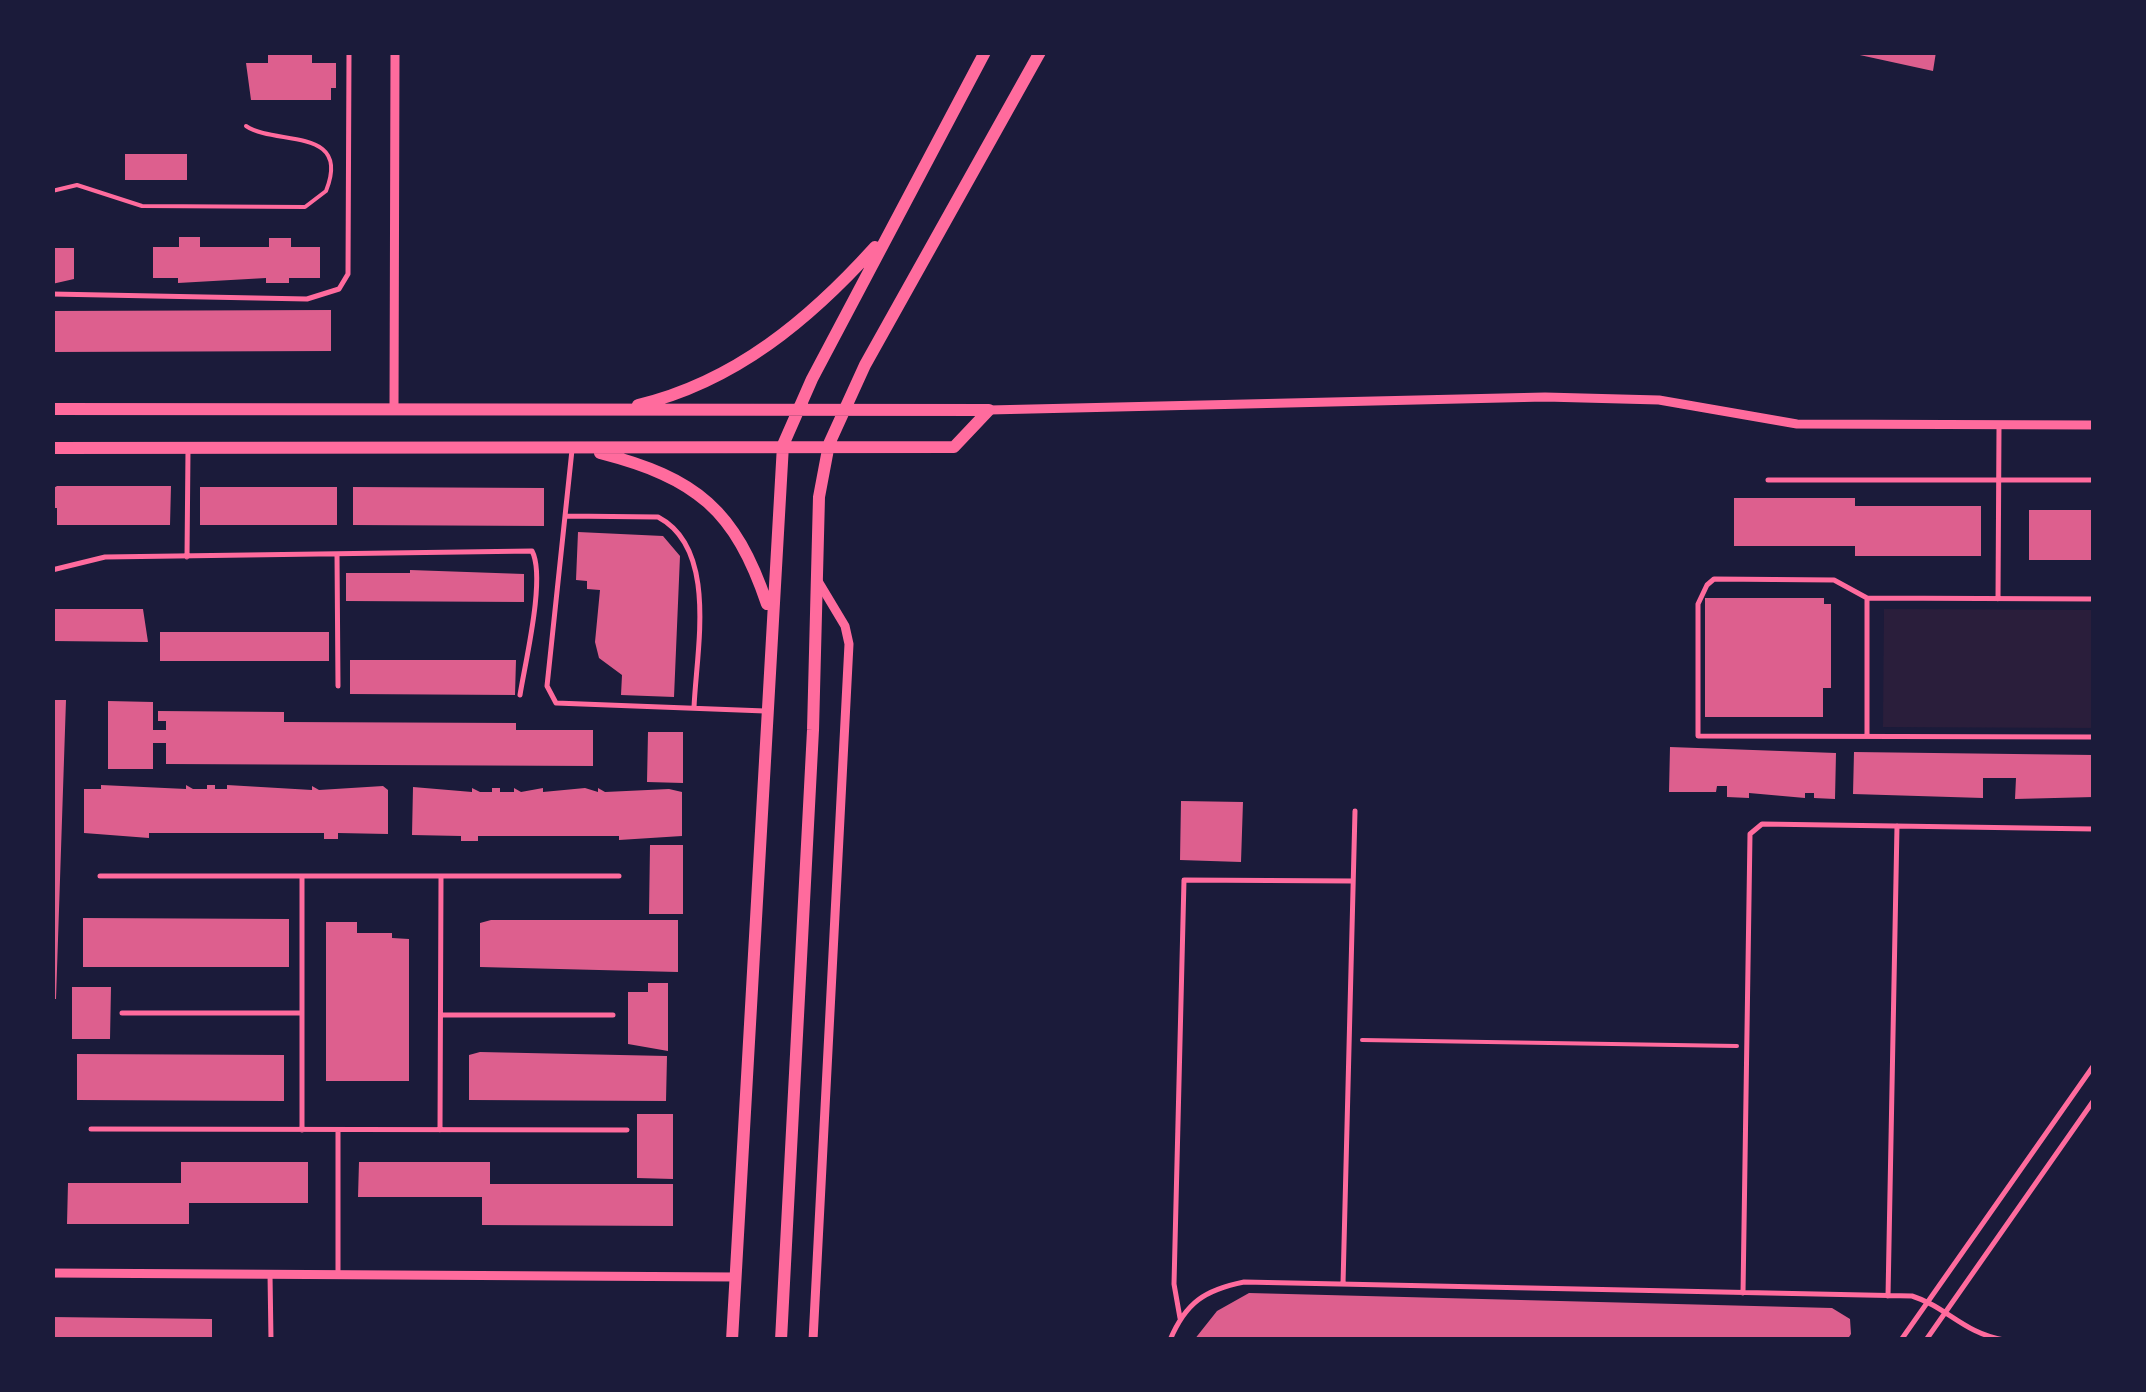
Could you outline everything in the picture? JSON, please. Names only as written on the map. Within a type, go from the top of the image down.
[{"type":"main road","points":[[732,1340],[770,613],[783,445],[984,52]]},
{"type":"main road","points":[[781,1340],[819,497],[829,444],[841,410],[1040,52]]},
{"type":"main road","points":[[613,411],[659,400],[739,366],[832,295],[890,230]]},
{"type":"main road","points":[[52,409],[990,410]]},
{"type":"main road","points":[[52,448],[829,444],[954,447],[990,410]]},
{"type":"main road","points":[[578,448],[672,478],[711,502],[750,555],[770,613]]},
{"type":"street","points":[[394,409],[395,52]]},
{"type":"street","points":[[990,410],[1545,397],[1659,400],[1797,424],[2094,424]]},
{"type":"street","points":[[813,1340],[849,644],[845,626],[817,580]]},
{"type":"street","points":[[52,1273],[736,1278]]},
{"type":"lane","points":[[52,294],[307,299],[340,289],[348,274],[349,52]]},
{"type":"lane","points":[[1998,599],[1999,424]]},
{"type":"lane","points":[[578,448],[566,516],[548,686],[550,698],[556,704],[765,711]]},
{"type":"lane","points":[[188,449],[188,557]]},
{"type":"lane","points":[[1768,480],[2094,480]]},
{"type":"lane","points":[[566,516],[658,518],[670,524],[686,548],[698,581],[694,708]]},
{"type":"lane","points":[[52,570],[106,557],[294,558],[337,552],[532,551],[536,564],[533,604],[520,695]]},
{"type":"lane","points":[[337,552],[338,686]]},
{"type":"lane","points":[[2094,599],[1868,598],[1834,580],[1714,580],[1706,584],[1698,604],[1698,736],[2094,737]]},
{"type":"lane","points":[[1867,736],[1868,598]]},
{"type":"lane","points":[[1343,1284],[1354,810]]},
{"type":"lane","points":[[1743,1293],[1750,834],[1762,824],[2094,829]]},
{"type":"lane","points":[[1888,1296],[1897,826]]},
{"type":"lane","points":[[100,876],[619,876]]},
{"type":"lane","points":[[302,876],[302,1130]]},
{"type":"lane","points":[[440,1130],[441,876]]},
{"type":"lane","points":[[1180,1320],[1174,1284],[1184,880],[1353,881]]},
{"type":"lane","points":[[122,1013],[302,1013]]},
{"type":"lane","points":[[440,1015],[614,1015]]},
{"type":"lane","points":[[1902,1340],[2094,1065]]},
{"type":"lane","points":[[1926,1340],[2094,1100]]},
{"type":"lane","points":[[91,1129],[627,1130]]},
{"type":"lane","points":[[338,1130],[338,1274]]},
{"type":"lane","points":[[270,1274],[271,1340]]},
{"type":"lane","points":[[1170,1340],[1190,1302],[1211,1289],[1244,1282],[1888,1296],[1928,1301],[1966,1330],[2004,1340]]},
{"type":"path","points":[[52,190],[77,185],[126,204],[215,207],[306,207],[326,191],[330,170],[318,145],[304,138],[262,135],[246,126]]},
{"type":"path","points":[[1349,1040],[1747,1046]]},
{"type":"shaded area","points":[[1884,609],[2093,610],[2093,728],[1883,727]]},
{"type":"building","points":[[268,52],[312,52],[312,63],[336,63],[336,88],[331,88],[331,100],[251,100],[246,63],[268,63]]},
{"type":"building","points":[[1846,52],[1936,52],[1933,71]]},
{"type":"building","points":[[125,154],[187,154],[187,180],[125,180]]},
{"type":"building","points":[[179,237],[200,237],[200,247],[269,247],[269,238],[291,238],[291,247],[320,247],[320,278],[289,278],[289,283],[266,283],[266,278],[178,283],[178,278],[153,278],[153,247],[179,247]]},
{"type":"building","points":[[52,248],[74,248],[74,279],[52,284]]},
{"type":"building","points":[[331,310],[331,351],[52,352],[52,311]]},
{"type":"building","points":[[171,486],[170,525],[57,525],[52,489]]},
{"type":"building","points":[[200,487],[337,487],[337,525],[200,525]]},
{"type":"building","points":[[353,487],[544,488],[544,526],[353,525]]},
{"type":"building","points":[[1734,498],[1855,498],[1855,506],[1981,506],[1981,556],[1855,556],[1855,546],[1734,546]]},
{"type":"building","points":[[2029,510],[2094,510],[2094,560],[2029,560]]},
{"type":"building","points":[[578,532],[663,536],[680,556],[674,697],[621,695],[622,675],[599,658],[595,642],[600,590],[587,589],[587,581],[576,580]]},
{"type":"building","points":[[410,570],[524,574],[524,602],[346,601],[346,573]]},
{"type":"building","points":[[1705,598],[1824,598],[1824,604],[1831,604],[1831,688],[1823,688],[1823,717],[1705,717]]},
{"type":"building","points":[[52,609],[143,609],[148,642],[52,641]]},
{"type":"building","points":[[160,632],[329,632],[329,661],[160,661]]},
{"type":"building","points":[[350,660],[516,660],[515,695],[350,694]]},
{"type":"building","points":[[52,700],[66,700],[56,999],[52,999]]},
{"type":"building","points":[[108,701],[153,702],[153,730],[166,730],[166,721],[158,721],[158,711],[284,712],[284,722],[516,723],[516,730],[593,730],[593,766],[166,764],[166,743],[153,743],[153,769],[108,769]]},
{"type":"building","points":[[648,732],[683,732],[683,783],[647,782]]},
{"type":"building","points":[[1670,747],[1836,753],[1835,799],[1814,798],[1814,793],[1805,793],[1805,798],[1749,793],[1749,798],[1727,797],[1727,786],[1717,786],[1716,792],[1669,792]]},
{"type":"building","points":[[1854,752],[2094,755],[2094,797],[2015,799],[2016,778],[1983,778],[1983,798],[1853,794]]},
{"type":"building","points":[[101,785],[312,790],[312,786],[319,790],[383,786],[388,790],[388,834],[338,833],[338,839],[324,839],[324,833],[149,833],[149,838],[84,833],[84,789],[101,789]]},
{"type":"building","points":[[413,787],[472,792],[472,788],[480,792],[492,792],[492,788],[500,788],[500,792],[514,792],[514,788],[521,792],[543,788],[543,792],[669,789],[682,792],[682,836],[619,840],[619,836],[478,836],[478,841],[461,841],[461,836],[412,835]]},
{"type":"building","points":[[1181,801],[1243,802],[1241,862],[1180,860]]},
{"type":"building","points":[[650,845],[683,845],[683,914],[649,914]]},
{"type":"building","points":[[83,918],[289,919],[289,967],[83,967]]},
{"type":"building","points":[[678,920],[678,972],[480,967],[480,923]]},
{"type":"building","points":[[326,922],[357,922],[357,933],[392,933],[392,938],[409,939],[409,1081],[326,1081]]},
{"type":"building","points":[[648,983],[668,983],[668,1051],[628,1044],[628,992],[648,992]]},
{"type":"building","points":[[72,987],[111,987],[110,1039],[72,1039]]},
{"type":"building","points":[[480,1052],[667,1056],[666,1101],[469,1100],[469,1055]]},
{"type":"building","points":[[77,1054],[284,1055],[284,1101],[77,1100]]},
{"type":"building","points":[[637,1114],[673,1114],[673,1179],[637,1178]]},
{"type":"building","points":[[181,1162],[308,1162],[308,1203],[189,1203],[189,1224],[67,1224],[68,1183],[181,1183]]},
{"type":"building","points":[[359,1162],[490,1162],[490,1184],[673,1184],[673,1226],[482,1225],[482,1197],[358,1197]]},
{"type":"building","points":[[1249,1293],[1832,1308],[1850,1319],[1851,1334],[1847,1340],[1194,1340],[1217,1311]]},
{"type":"building","points":[[52,1317],[212,1319],[212,1340],[52,1340]]}]
